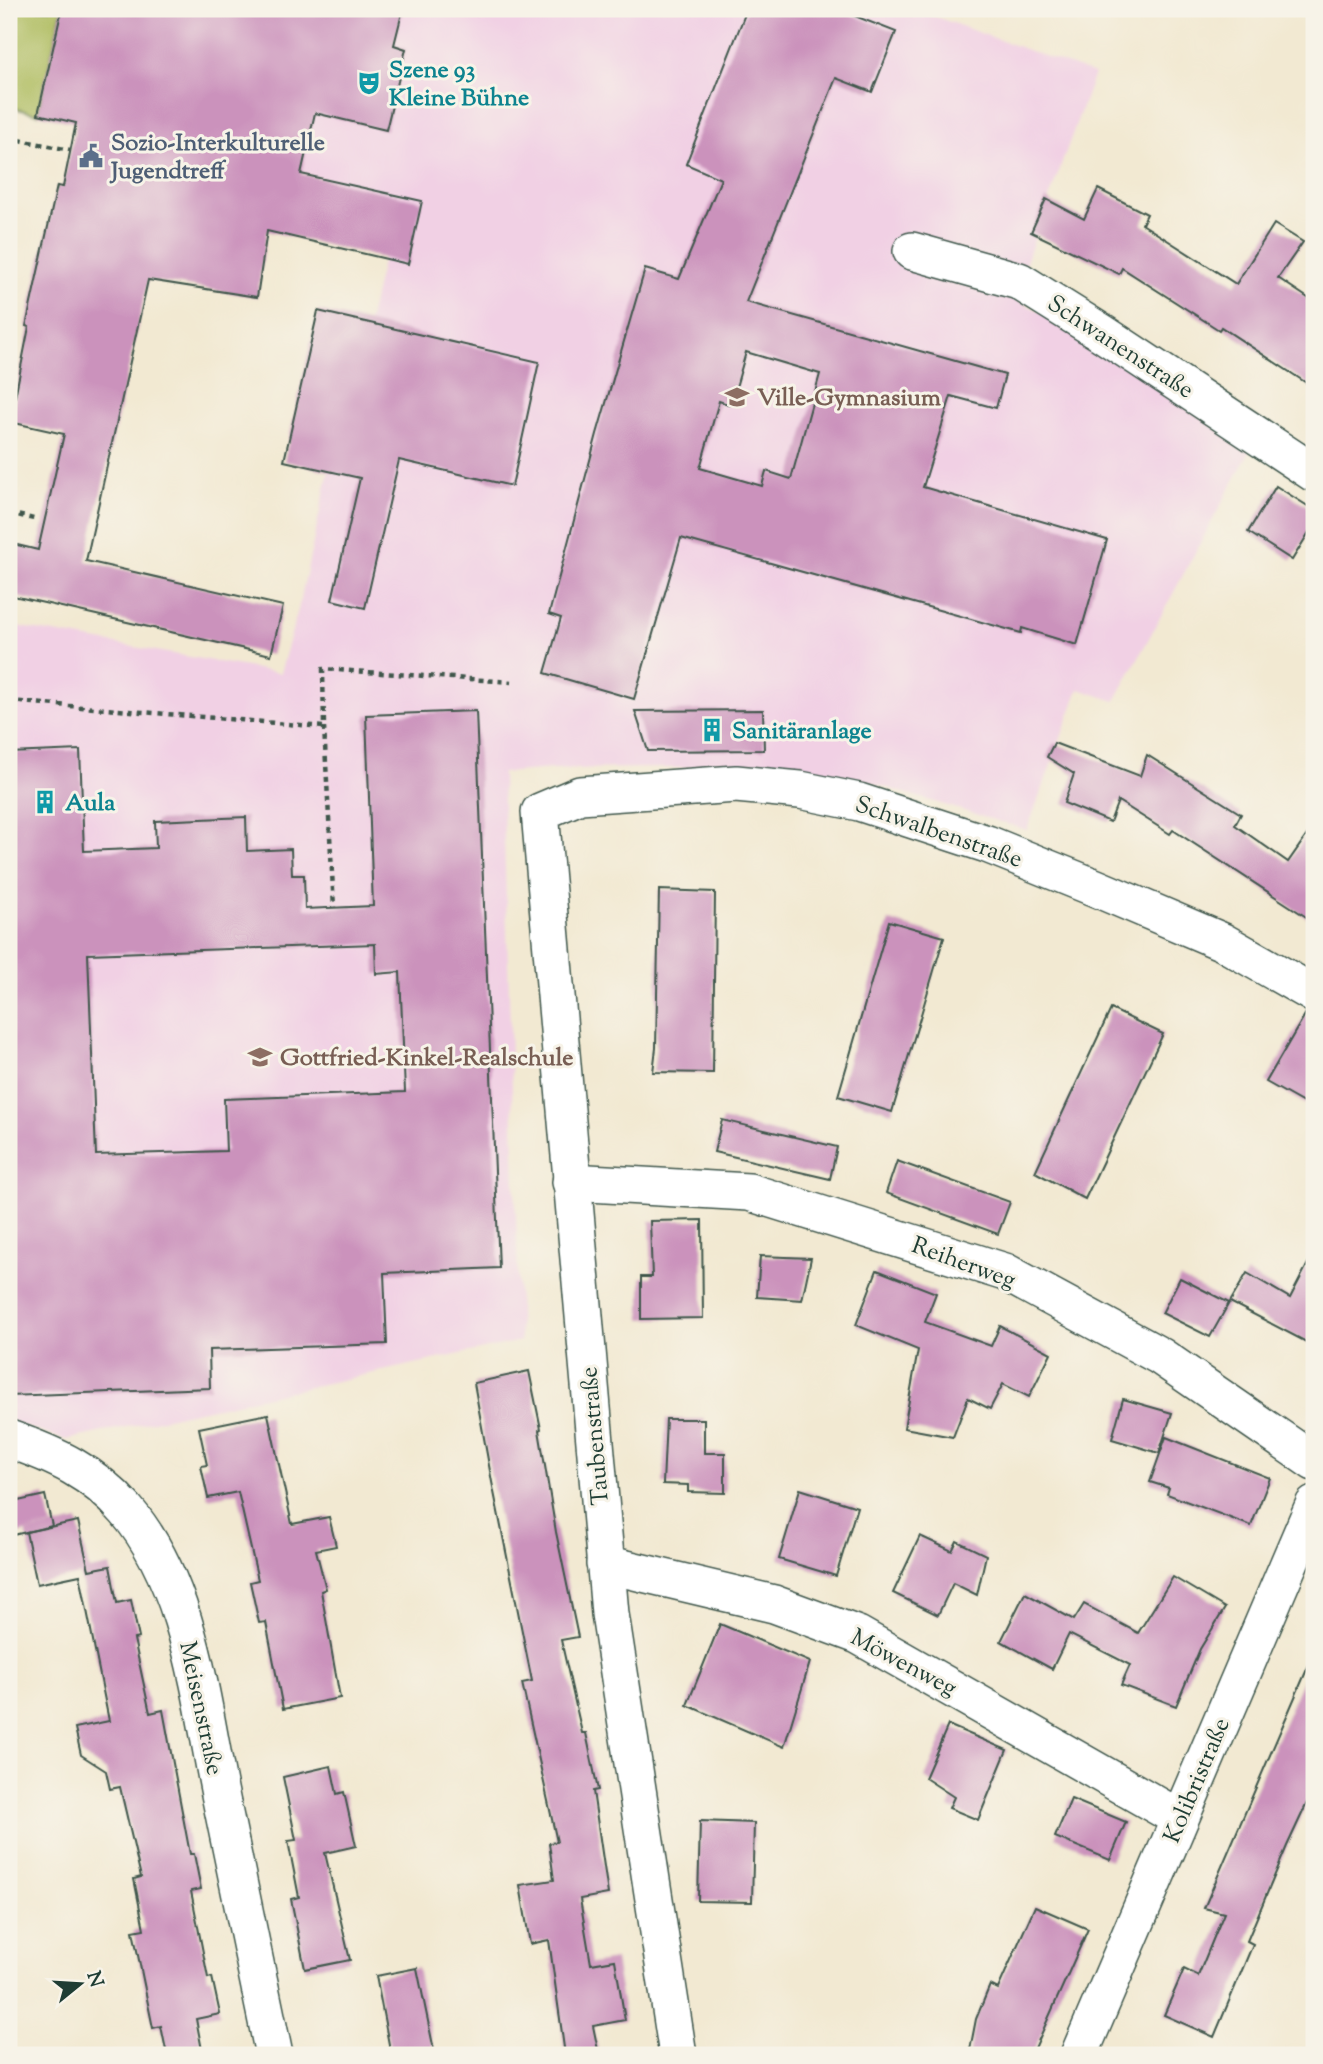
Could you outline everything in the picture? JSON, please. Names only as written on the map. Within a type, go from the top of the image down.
[{"type":"street","name":"Schwanenstraße","points":[[912,251],[1019,281],[1314,473]]},
{"type":"street","name":"Schwalbenstraße","points":[[540,812],[580,795],[736,784],[800,790],[859,802],[987,844],[1223,942],[1314,994]]},
{"type":"street","name":"Taubenstraße","points":[[540,812],[610,1614],[678,2055]]},
{"type":"street","name":"Reiherweg","points":[[571,1182],[749,1192],[1005,1272],[1160,1356],[1314,1462]]},
{"type":"street","name":"Meisenstraße","points":[[9,1439],[49,1453],[92,1477],[126,1510],[152,1546],[175,1594],[193,1663],[274,2055]]},
{"type":"street","name":"Kolibristraße","points":[[1079,2055],[1314,1505]]},
{"type":"street","name":"Möwenweg","points":[[605,1564],[774,1604],[858,1635],[1179,1818]]},
{"type":"path","points":[[9,138],[71,150]]},
{"type":"path","points":[[9,513],[38,520]]},
{"type":"path","points":[[334,908],[323,669],[512,682]]},
{"type":"path","points":[[9,701],[324,727]]},
{"type":"shaded area","name":"Ville-Gymnasium","points":[[339,9],[914,9],[1094,74],[1013,298],[1101,342],[1250,451],[1115,701],[1079,689],[1027,830],[862,780],[789,767],[552,769],[502,773],[520,1341],[66,1440],[9,1422],[9,625],[280,673],[298,610],[329,471],[284,461],[318,311],[368,323],[397,196],[301,173]]},
{"type":"green space","points":[[9,9],[62,9],[38,114],[9,107]]},
{"type":"building","points":[[62,9],[403,9],[394,45],[406,49],[386,130],[315,113],[301,174],[422,201],[408,264],[267,231],[257,297],[148,280],[86,561],[283,606],[271,655],[9,595],[9,543],[38,550],[64,434],[10,422],[29,327],[26,326],[57,186],[63,187],[76,123],[38,114]]},
{"type":"building","points":[[747,9],[837,9],[896,32],[872,92],[836,78],[746,302],[1005,375],[996,408],[951,396],[923,487],[1107,540],[1077,645],[1022,628],[1021,633],[681,538],[634,699],[545,673],[561,618],[549,614],[645,269],[679,279],[721,179],[686,164]],"holes":[[[746,352],[820,374],[791,479],[766,471],[762,486],[700,468],[719,401],[731,405]]]},
{"type":"building","points":[[1098,189],[1147,214],[1142,224],[1236,284],[1274,224],[1303,242],[1278,278],[1314,302],[1314,388],[1221,327],[1219,330],[1122,268],[1119,274],[1031,232],[1046,199],[1084,219]]},
{"type":"building","points":[[318,311],[539,362],[512,486],[399,460],[365,608],[332,600],[360,478],[284,461]]},
{"type":"building","points":[[1276,486],[1314,510],[1314,524],[1292,560],[1248,532]]},
{"type":"building","name":"Sanitäranlage","points":[[763,710],[764,750],[648,751],[635,711]]},
{"type":"building","points":[[476,711],[499,1268],[384,1273],[387,1344],[209,1350],[210,1388],[9,1396],[9,753],[80,750],[84,851],[156,848],[155,821],[246,817],[247,851],[291,849],[292,875],[304,875],[305,909],[373,906],[366,715]],"holes":[[[375,944],[376,974],[400,972],[405,1092],[224,1099],[226,1151],[96,1155],[88,954]]]},
{"type":"building","points":[[1054,743],[1140,776],[1147,755],[1241,814],[1235,825],[1288,862],[1314,825],[1314,922],[1173,830],[1170,834],[1118,801],[1110,822],[1064,803],[1074,774],[1047,757]]},
{"type":"building","points":[[659,890],[715,892],[713,1073],[653,1072],[656,1048]]},
{"type":"building","points":[[889,921],[944,937],[892,1112],[838,1096]]},
{"type":"building","points":[[1111,1009],[1163,1034],[1085,1199],[1035,1172]]},
{"type":"building","points":[[1306,1013],[1314,1015],[1314,1109],[1266,1082]]},
{"type":"building","points":[[722,1120],[837,1147],[830,1179],[714,1152]]},
{"type":"building","points":[[897,1161],[1010,1202],[998,1234],[886,1193]]},
{"type":"building","points":[[702,1220],[703,1318],[641,1319],[641,1277],[652,1277],[650,1221]]},
{"type":"building","points":[[1314,1252],[1314,1346],[1230,1302],[1247,1273],[1290,1298]]},
{"type":"building","points":[[760,1256],[811,1258],[802,1300],[757,1297]]},
{"type":"building","points":[[877,1270],[936,1293],[925,1322],[991,1346],[1000,1326],[1051,1353],[1029,1397],[1003,1384],[990,1409],[968,1398],[953,1437],[904,1428],[918,1350],[856,1325]]},
{"type":"building","points":[[1180,1278],[1229,1303],[1210,1337],[1162,1313]]},
{"type":"building","points":[[529,1371],[541,1429],[539,1430],[556,1532],[578,1637],[561,1640],[598,1790],[593,1791],[608,1894],[580,1899],[591,1964],[615,1960],[625,2020],[593,2026],[598,2050],[570,2055],[565,2055],[549,1940],[530,1944],[520,1885],[554,1880],[549,1843],[557,1842],[522,1683],[532,1681],[474,1383]]},
{"type":"building","points":[[1123,1399],[1172,1413],[1159,1453],[1112,1439]]},
{"type":"building","points":[[268,1414],[292,1524],[329,1517],[336,1546],[316,1550],[326,1589],[321,1591],[340,1698],[283,1709],[266,1622],[259,1623],[250,1582],[258,1580],[238,1492],[208,1498],[201,1466],[207,1465],[199,1428]]},
{"type":"building","points":[[666,1419],[704,1419],[704,1453],[725,1453],[725,1493],[688,1492],[688,1485],[663,1484]]},
{"type":"building","points":[[1166,1437],[1270,1478],[1251,1526],[1167,1494],[1169,1488],[1150,1482]]},
{"type":"building","points":[[800,1489],[857,1507],[836,1576],[779,1559]]},
{"type":"building","points":[[45,1495],[52,1526],[9,1536],[9,1503]]},
{"type":"building","points":[[78,1521],[89,1570],[110,1566],[117,1603],[131,1600],[139,1638],[134,1639],[150,1713],[163,1710],[190,1854],[194,1854],[201,1889],[191,1891],[208,1978],[212,1977],[220,2014],[196,2019],[203,2055],[167,2055],[161,2026],[153,2028],[133,1931],[144,1929],[134,1879],[141,1877],[120,1787],[110,1789],[106,1771],[81,1755],[75,1728],[109,1721],[80,1575],[37,1584],[26,1532]]},
{"type":"building","points":[[920,1536],[952,1551],[957,1541],[986,1555],[977,1595],[953,1583],[938,1615],[893,1593]]},
{"type":"building","points":[[1173,1577],[1225,1608],[1200,1649],[1176,1706],[1121,1685],[1130,1665],[1069,1634],[1052,1669],[1001,1641],[1025,1593],[1074,1620],[1084,1604],[1138,1633]]},
{"type":"building","points":[[720,1624],[810,1662],[784,1747],[687,1705]]},
{"type":"building","points":[[1314,1653],[1314,1788],[1247,1941],[1253,1944],[1214,2037],[1164,2015],[1184,1969],[1198,1976],[1224,1913],[1204,1908]]},
{"type":"building","points":[[948,1725],[1007,1750],[978,1820],[949,1808],[954,1797],[925,1778]]},
{"type":"building","points":[[331,1766],[337,1794],[344,1792],[356,1846],[325,1853],[350,1960],[305,1969],[291,1899],[299,1897],[288,1841],[296,1840],[283,1777]]},
{"type":"building","points":[[1071,1799],[1126,1822],[1110,1860],[1055,1837]]},
{"type":"building","points":[[700,1821],[754,1823],[752,1902],[698,1901]]},
{"type":"building","points":[[1035,1906],[1088,1929],[1032,2055],[969,2055],[976,2019],[990,1985],[998,1989]]},
{"type":"building","points":[[417,1968],[435,2055],[391,2055],[376,1976]]},
{"type":"place","name":"Szene 93 Kleine Bühne","points":[[369,83]]},
{"type":"place","name":"Sozio-Interkulturelle Jugendtreff","points":[[91,156]]},
{"type":"place","name":"Ville-Gymnasium","points":[[737,397]]},
{"type":"place","name":"Sanitäranlage","points":[[712,730]]},
{"type":"place","name":"Aula","points":[[45,802]]},
{"type":"place","name":"Gottfried-Kinkel-Realschule","points":[[260,1057]]}]
